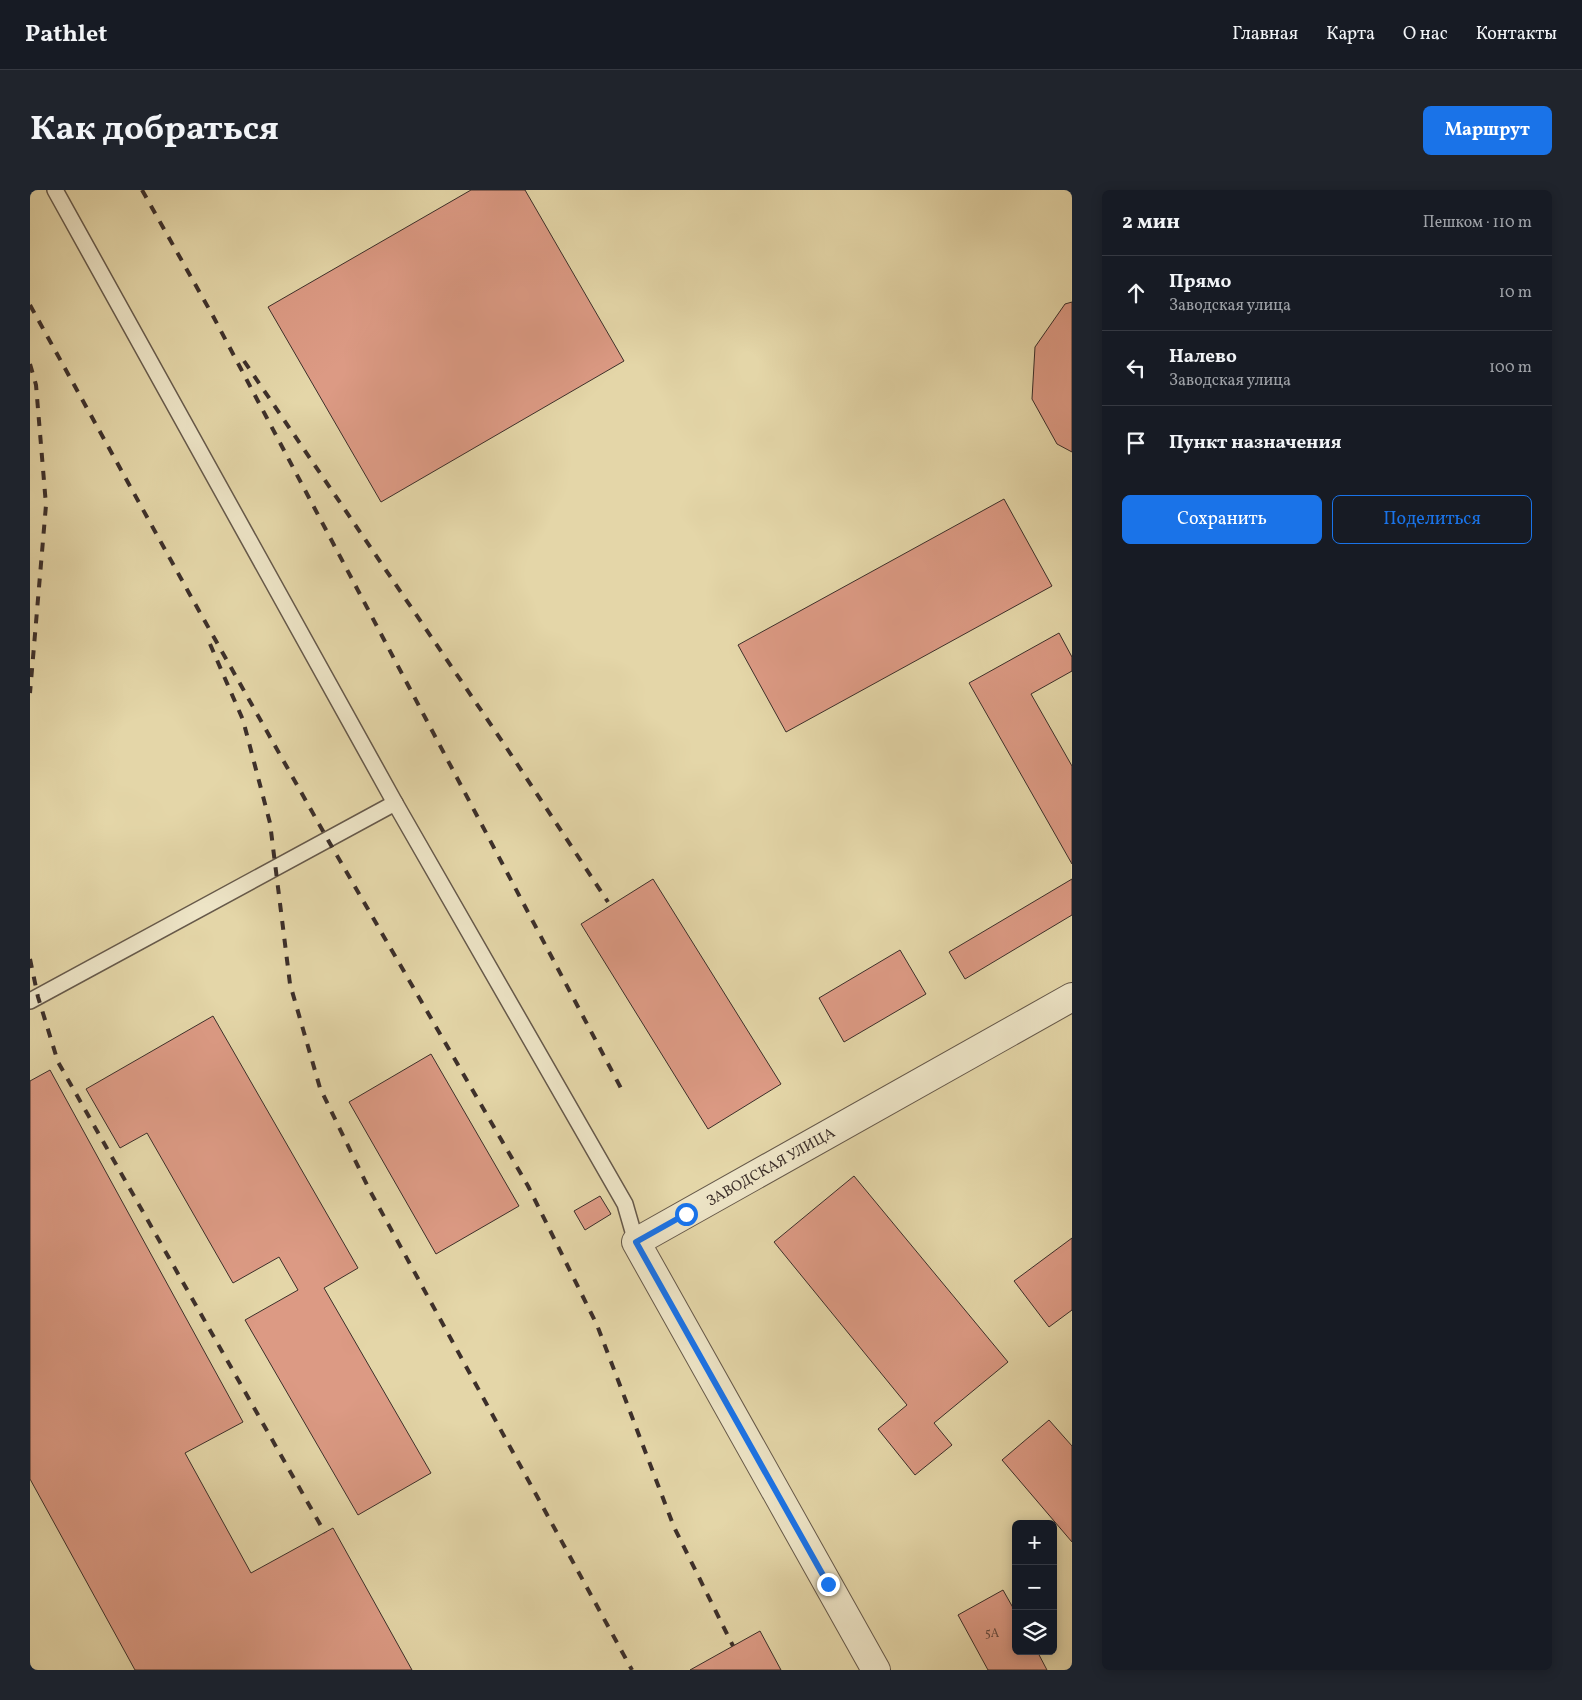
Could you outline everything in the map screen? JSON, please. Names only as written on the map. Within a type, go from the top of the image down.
[{"type":"street","name":"ЗАВОДСКАЯ УЛИЦА","points":[[636,1242],[1072,997]]},
{"type":"street","points":[[636,1242],[876,1670]]},
{"type":"lane","points":[[55,190],[395,803],[625,1204],[636,1242]]},
{"type":"lane","points":[[30,1001],[395,803]]},
{"type":"building","points":[[471,190],[525,190],[624,361],[381,502],[268,307]]},
{"type":"building","points":[[1072,302],[1072,452],[1057,444],[1032,399],[1035,347],[1065,304]]},
{"type":"building","points":[[1004,499],[1052,586],[786,732],[738,645]]},
{"type":"building","points":[[1059,633],[1072,657],[1072,671],[1031,694],[1072,766],[1072,864],[969,683]]},
{"type":"building","points":[[653,879],[781,1084],[708,1129],[581,924]]},
{"type":"building","points":[[1072,879],[1072,915],[965,979],[949,952]]},
{"type":"building","points":[[900,950],[926,994],[844,1042],[819,998]]},
{"type":"building","points":[[213,1016],[358,1268],[324,1288],[431,1473],[358,1515],[245,1320],[298,1290],[279,1257],[233,1283],[147,1133],[120,1148],[86,1089]]},
{"type":"building","points":[[431,1054],[519,1206],[436,1254],[349,1102]]},
{"type":"building","points":[[50,1070],[243,1422],[185,1453],[251,1573],[333,1528],[412,1670],[135,1670],[30,1479],[30,1081]]},
{"type":"building","points":[[854,1176],[1008,1362],[934,1423],[952,1445],[915,1475],[878,1429],[907,1405],[774,1242]]},
{"type":"building","points":[[600,1196],[611,1214],[585,1230],[574,1211]]},
{"type":"building","points":[[1072,1238],[1072,1310],[1049,1327],[1014,1281]]},
{"type":"building","points":[[1049,1420],[1072,1446],[1072,1542],[1057,1524],[1057,1520],[1053,1520],[1002,1460]]},
{"type":"building","points":[[1003,1590],[1012,1606],[1012,1655],[1039,1655],[1047,1670],[988,1670],[958,1615]]},
{"type":"building","points":[[760,1631],[781,1670],[690,1670],[733,1646]]},
{"type":"railway","points":[[142,190],[213,316],[623,1092]]},
{"type":"railway","points":[[30,305],[328,840],[528,1186],[597,1325],[674,1527],[733,1646]]},
{"type":"railway","points":[[244,361],[506,747],[608,902]]},
{"type":"railway","points":[[30,364],[36,385],[46,505],[30,693]]},
{"type":"railway","points":[[210,644],[243,720],[270,823],[290,984],[320,1088],[369,1189],[632,1670]]},
{"type":"railway","points":[[30,959],[38,997],[58,1062],[325,1533]]},
{"type":"route","points":[[686,1214],[636,1242],[828,1584]]}]
